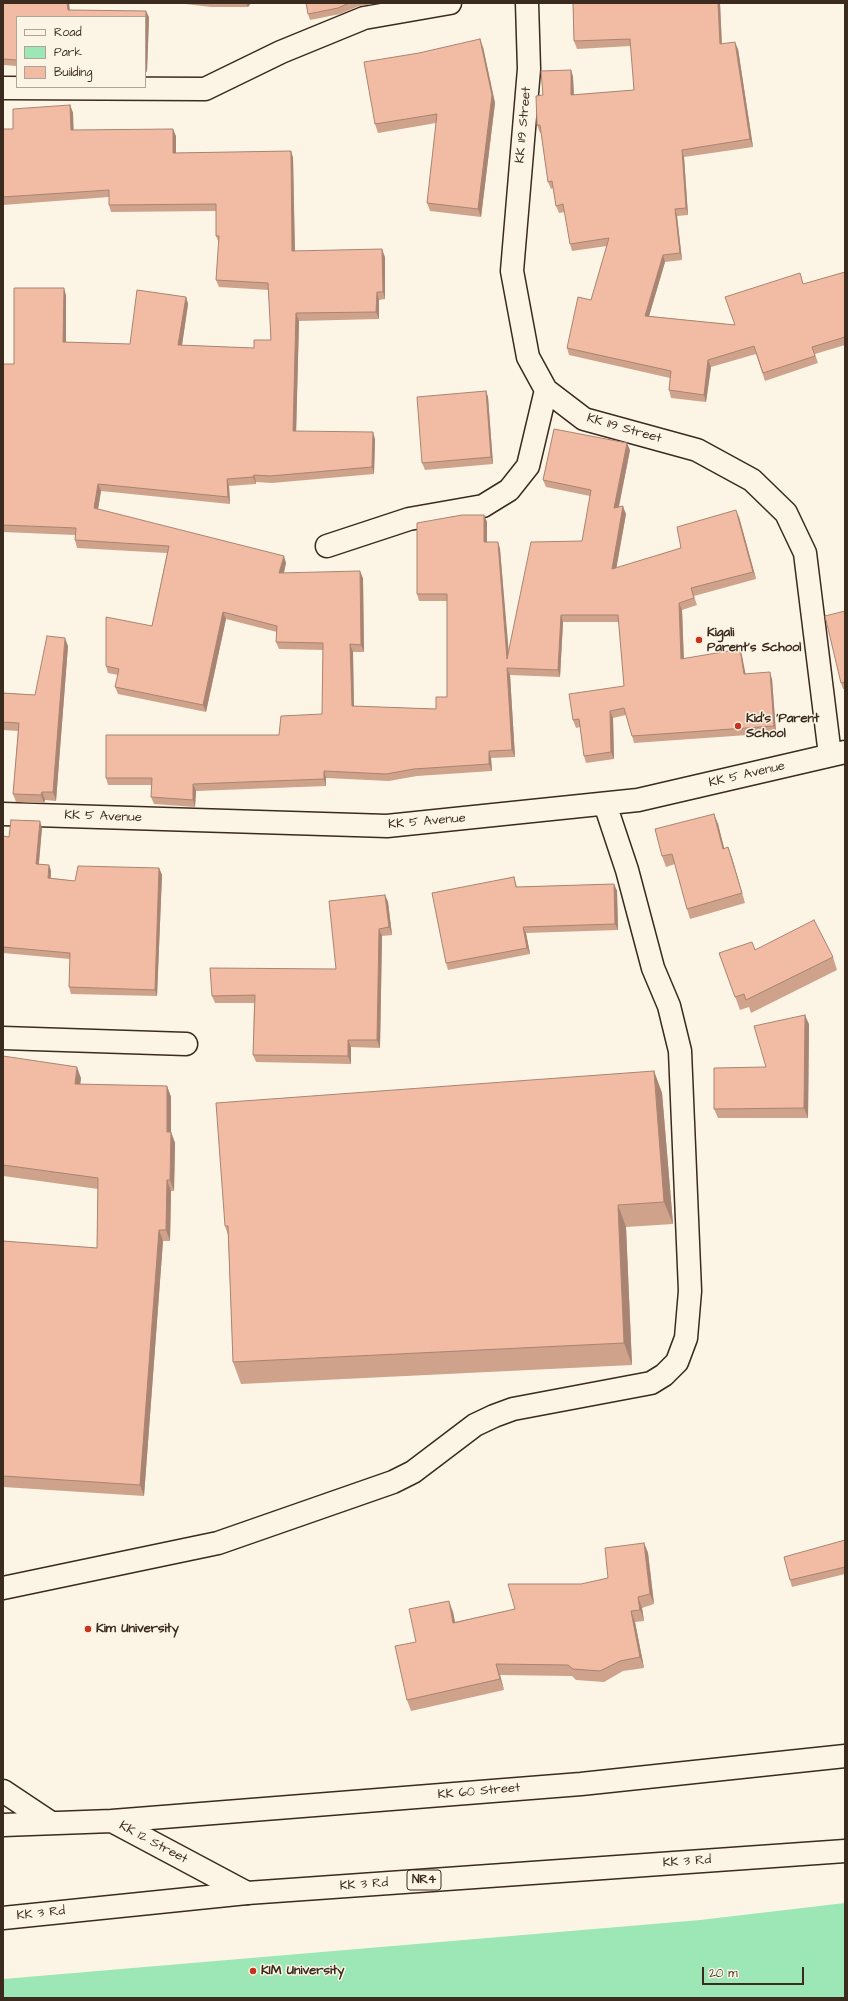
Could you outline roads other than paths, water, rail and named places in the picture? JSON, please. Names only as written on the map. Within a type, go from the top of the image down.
[{"type":"main road","points":[[3,88],[205,89],[281,52],[364,18],[450,3]]},
{"type":"main road","name":"KK 119 Street","points":[[527,3],[529,69],[512,271],[528,357],[546,390],[584,419],[697,450],[752,480],[786,513],[805,553],[838,754]]},
{"type":"main road","points":[[327,546],[409,519],[483,506],[509,490],[528,466],[546,390]]},
{"type":"main road","name":"KK 5 Avenue","points":[[3,814],[387,826],[638,800],[838,754]]},
{"type":"main road","points":[[3,1588],[218,1543],[393,1482],[413,1472],[475,1425],[494,1416],[513,1409],[650,1383],[664,1375],[677,1362],[686,1338],[690,1292],[680,1051],[669,1006],[653,968],[628,870],[605,804]]},
{"type":"main road","points":[[3,1038],[186,1044]]},
{"type":"main road","name":"KK 60 Street","points":[[112,1821],[581,1784],[845,1756]]},
{"type":"main road","points":[[3,1791],[51,1823]]},
{"type":"main road","name":"KK 12 Street","points":[[3,1825],[112,1821],[247,1893]]},
{"type":"main road","name":"KK 3 Rd","points":[[3,1918],[247,1893],[845,1851]]},
{"type":"place","name":"Kigali Parent's School","points":[[699,640]]},
{"type":"place","name":"Kid's 'Parent School","points":[[738,726]]},
{"type":"place","name":"Kim University","points":[[88,1629]]},
{"type":"place","name":"KIM University","points":[[253,1971]]}]
